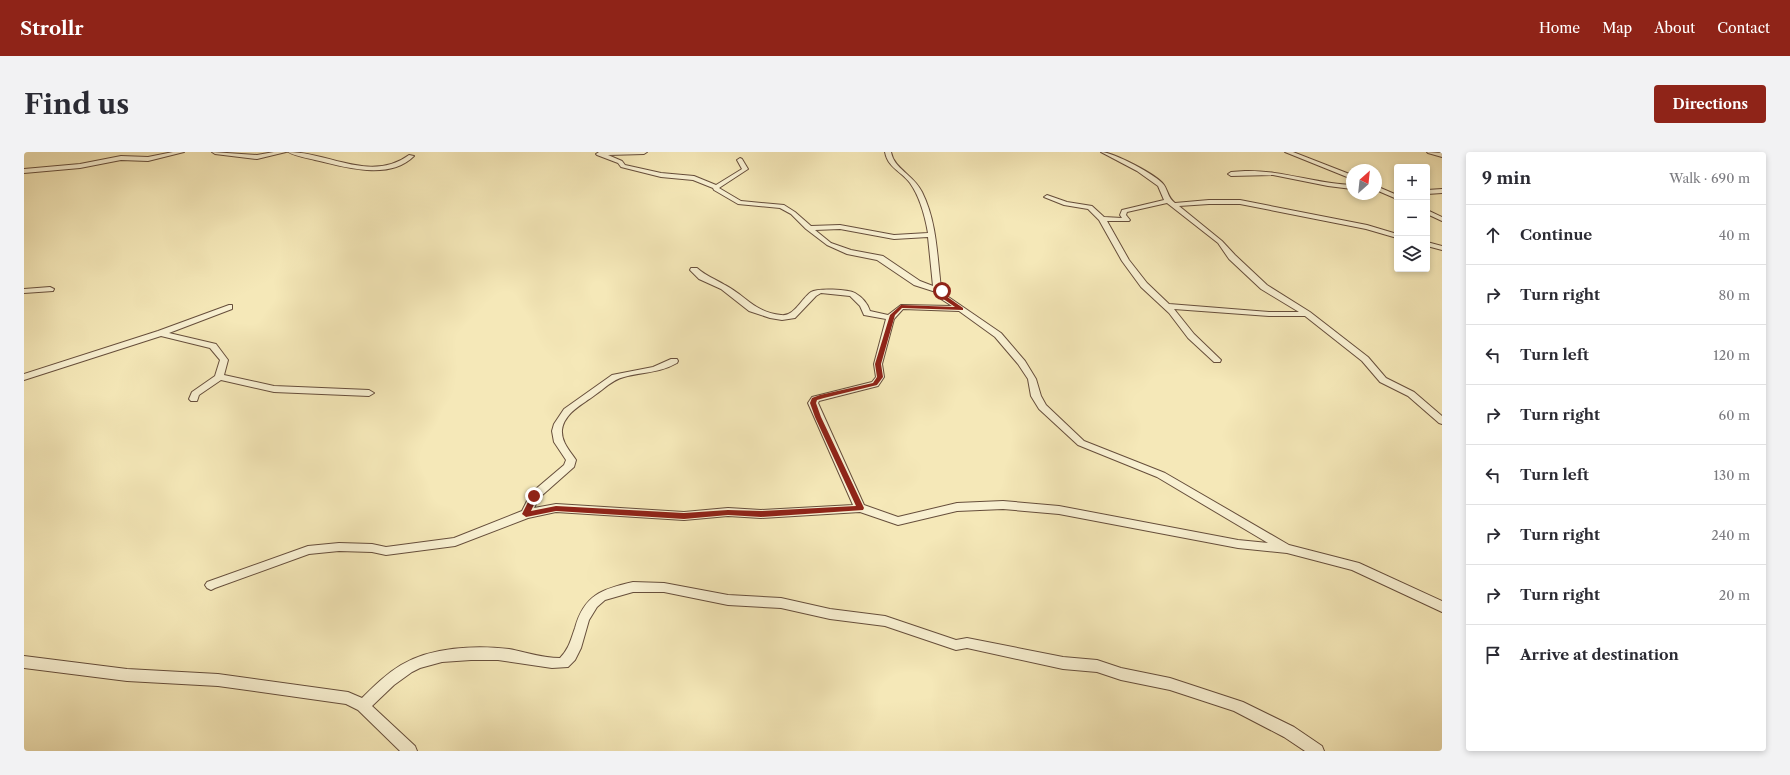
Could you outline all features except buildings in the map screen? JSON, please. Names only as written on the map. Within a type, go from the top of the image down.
[{"type":"street","points":[[24,171],[80,166],[121,158],[148,159],[181,152]]},
{"type":"street","points":[[215,152],[253,157],[283,152]]},
{"type":"street","points":[[265,156],[273,152]]},
{"type":"street","points":[[291,152],[343,165],[368,168],[402,164],[412,156]]},
{"type":"street","points":[[595,153],[644,152]]},
{"type":"street","points":[[888,152],[889,161],[892,166],[906,175],[921,196],[931,235],[937,290],[942,291]]},
{"type":"street","points":[[1104,152],[1139,170],[1161,185],[1171,203],[1220,242],[1232,257],[1264,287],[1307,314],[1365,359],[1383,380],[1411,394],[1437,413],[1442,421]]},
{"type":"street","points":[[1288,152],[1346,175]]},
{"type":"street","points":[[1430,152],[1442,155]]},
{"type":"street","points":[[595,153],[620,162],[623,166],[661,175],[694,178],[716,187],[716,189],[740,203],[782,206],[793,213],[808,228],[828,244],[838,248],[876,256],[917,283],[942,291]]},
{"type":"street","points":[[716,187],[740,174],[745,169],[740,160]]},
{"type":"street","points":[[1231,174],[1251,172],[1273,173],[1338,187],[1346,187]]},
{"type":"street","points":[[1382,190],[1394,196]]},
{"type":"street","points":[[1430,192],[1442,191]]},
{"type":"street","points":[[1388,193],[1394,193]]},
{"type":"street","points":[[1047,197],[1066,204],[1090,207],[1102,218],[1126,261],[1144,284],[1167,306],[1191,336],[1217,360]]},
{"type":"street","points":[[1102,218],[1127,220],[1123,215],[1124,211],[1171,203],[1240,202],[1367,227],[1394,235]]},
{"type":"street","points":[[1430,213],[1442,219]]},
{"type":"street","points":[[808,228],[840,227],[894,237],[931,235]]},
{"type":"street","points":[[1430,245],[1442,248]]},
{"type":"street","points":[[694,270],[702,277],[724,287],[752,309],[782,318],[792,316],[813,294],[820,291],[852,294],[862,302],[867,313],[890,318]]},
{"type":"street","points":[[24,291],[50,289]]},
{"type":"street","points":[[942,291],[944,297],[989,328],[1008,347],[1032,379],[1036,396],[1042,407],[1081,443],[1161,475],[1287,549]]},
{"type":"street","points":[[24,377],[161,333],[229,306]]},
{"type":"street","points":[[1167,306],[1269,314],[1307,314]]},
{"type":"street","points":[[860,508],[818,417],[813,403],[815,399],[878,382],[880,377],[878,364],[890,318],[901,307],[961,309]]},
{"type":"street","points":[[161,333],[213,346],[224,360],[219,377],[195,394],[194,399]]},
{"type":"street","points":[[526,514],[534,496],[569,467],[571,460],[558,439],[557,429],[564,415],[574,404],[604,383],[617,377],[659,369],[674,361]]},
{"type":"street","points":[[219,377],[274,389],[369,393]]},
{"type":"street","points":[[211,585],[308,550],[339,547],[372,548],[386,551],[455,542],[526,514],[556,508],[684,516],[728,512],[761,514],[860,508],[898,521],[958,507],[1004,505],[1059,510],[1238,544],[1287,549],[1355,566],[1442,607]]},
{"type":"street","points":[[363,706],[387,682],[408,667],[428,660],[460,655],[506,655],[563,663],[567,660],[577,645],[583,620],[588,608],[600,598],[636,585],[654,585],[729,600],[773,602],[830,614],[893,622],[956,645],[967,643],[1063,663],[1097,666],[1121,674],[1170,684],[1238,706],[1289,732],[1317,751]]},
{"type":"street","points":[[24,662],[120,675],[218,680],[328,694],[348,698],[363,706],[410,751]]},
{"type":"route","points":[[534,496],[529,504],[526,514],[556,508],[626,511],[684,516],[728,512],[761,514],[860,508],[813,403],[815,399],[822,396],[840,393],[878,382],[880,377],[878,364],[892,315],[898,308],[901,307],[947,310],[961,309],[944,297],[942,291]]}]
